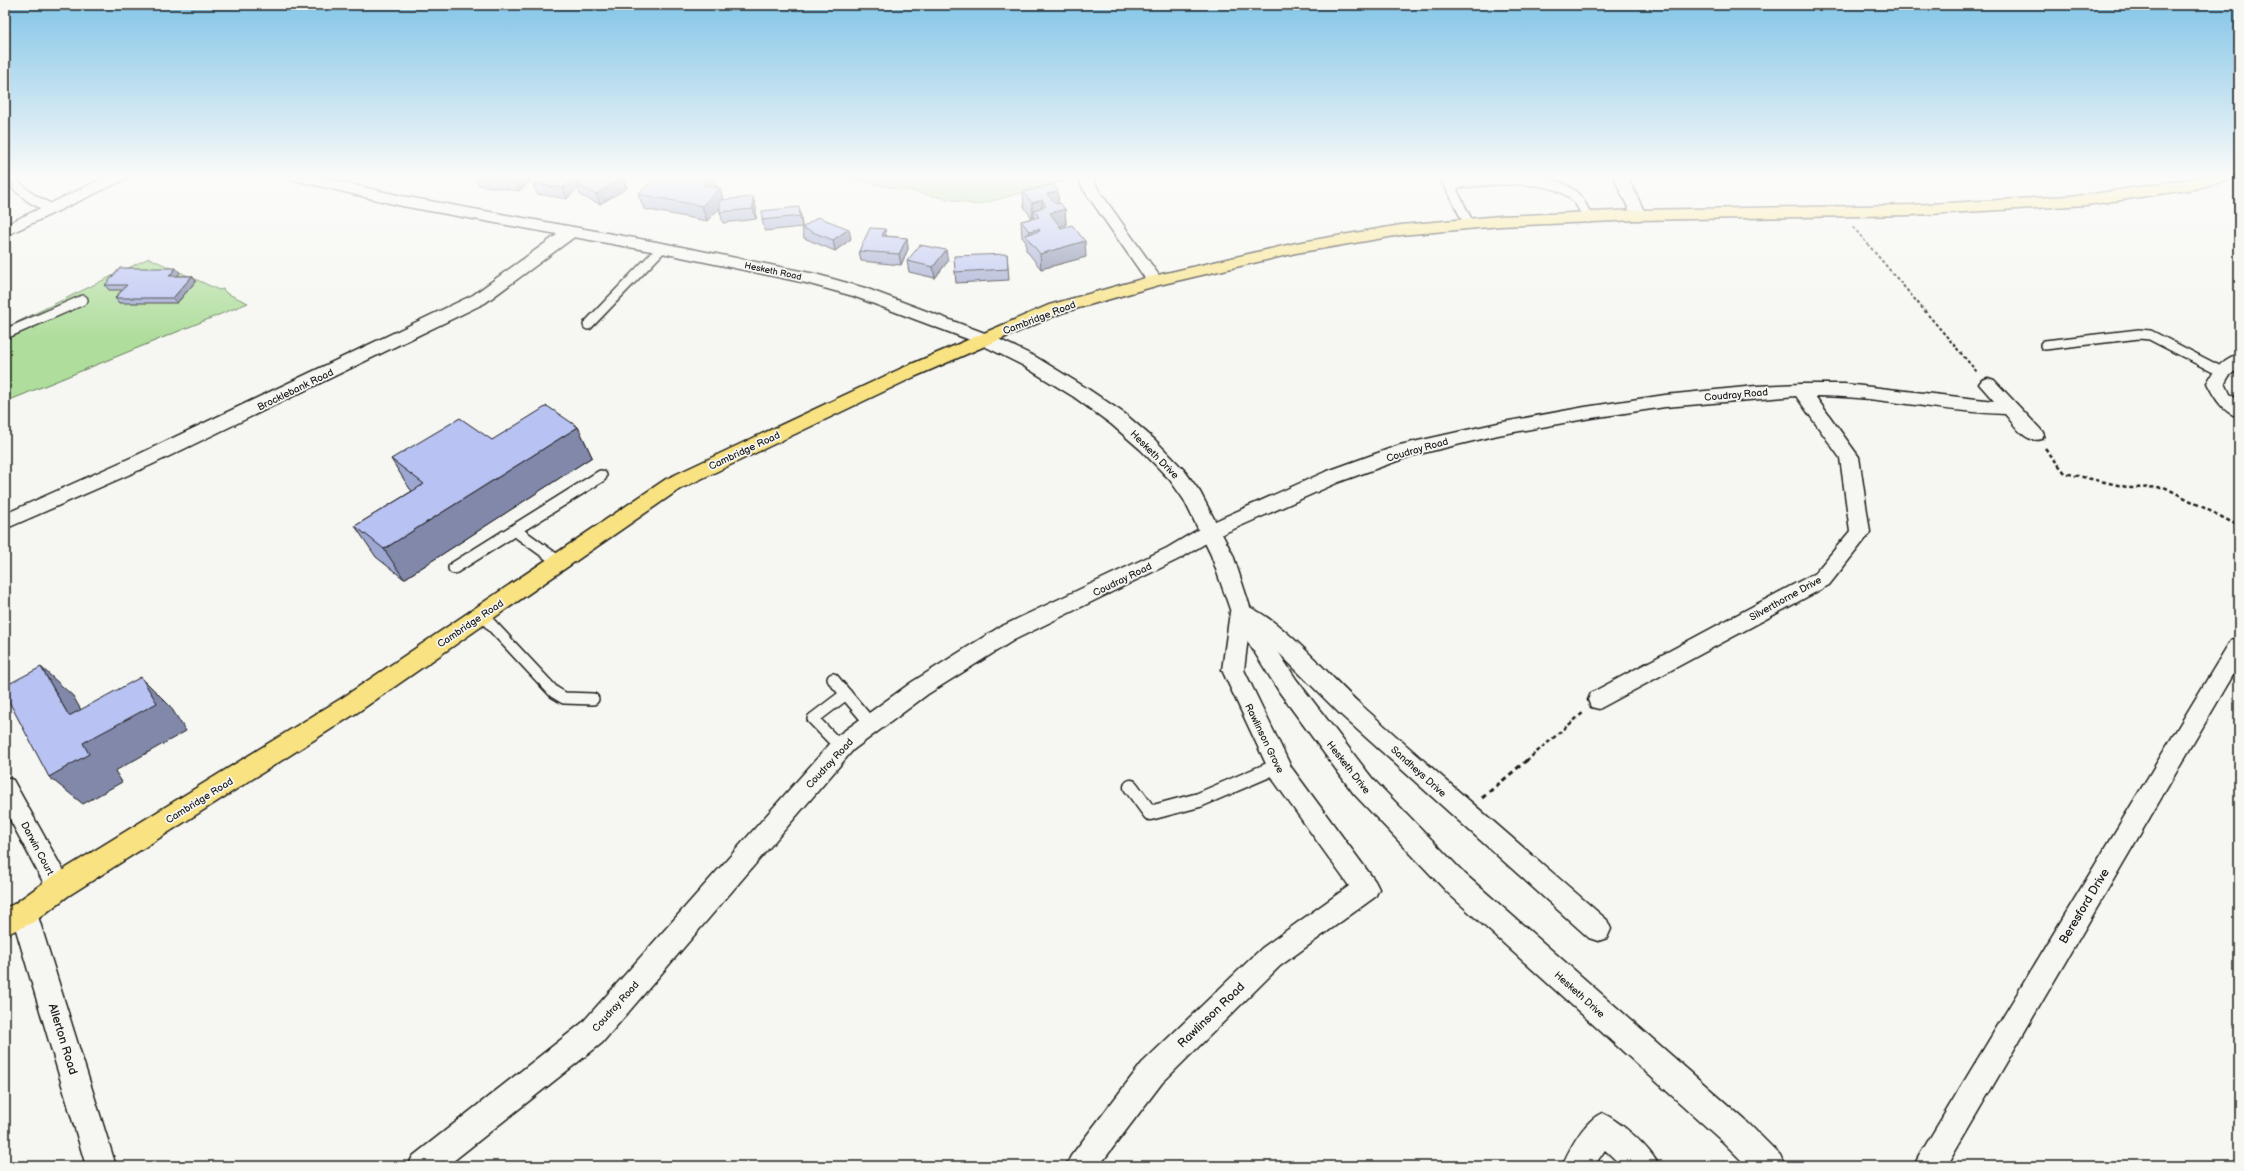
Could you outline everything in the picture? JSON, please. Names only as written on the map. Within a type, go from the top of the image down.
[{"type":"highway","name":"Cambridge Road","points":[[14,918],[59,887],[350,705],[673,484],[984,339],[1055,309],[1155,281],[1304,247],[1397,231]]},
{"type":"street","name":"Hesketh Road","points":[[564,231],[662,248],[809,278],[852,290],[984,339]]},
{"type":"street","points":[[1120,231],[1155,281]]},
{"type":"street","name":"Brocklebank Road","points":[[5,522],[159,454],[479,299],[571,232]]},
{"type":"street","name":"Hesketh Drive","points":[[984,339],[1035,365],[1081,393],[1118,419],[1148,445],[1177,475],[1193,497],[1211,531],[1222,555],[1241,612],[1288,686],[1363,786],[1457,884],[1734,1131],[1769,1166]]},
{"type":"street","points":[[2239,360],[2222,372],[2216,383],[2223,397],[2239,411]]},
{"type":"street","points":[[1988,384],[2035,436]]},
{"type":"street","name":"Coudray Road","points":[[423,1166],[592,1033],[841,748],[920,688],[1006,634],[1174,553],[1211,531],[1332,477],[1407,450],[1498,429],[1585,412],[1665,401],[1756,392],[1802,390],[1845,390],[1982,407],[2009,408]]},
{"type":"street","name":"Silverthorne Drive","points":[[1599,700],[1822,579],[1860,532],[1849,457],[1802,390]]},
{"type":"street","name":"Rawlinson Grove","points":[[1241,612],[1233,670],[1278,766],[1366,889]]},
{"type":"street","name":"Sandheys Drive","points":[[1241,612],[1277,637],[1349,708],[1598,929]]},
{"type":"street","name":"Beresford Drive","points":[[1929,1166],[2239,646]]},
{"type":"street","name":"Darwin Court","points":[[5,787],[59,887]]},
{"type":"street","name":"Rawlinson Road","points":[[1081,1166],[1152,1073],[1265,962],[1366,889]]},
{"type":"street","name":"Allerton Road","points":[[14,918],[92,1132],[100,1166]]},
{"type":"street","points":[[1577,1166],[1602,1128],[1644,1166]]},
{"type":"lane","points":[[588,325],[662,248]]},
{"type":"lane","points":[[5,334],[83,300]]},
{"type":"lane","points":[[2045,345],[2139,334],[2150,335],[2222,372]]},
{"type":"lane","points":[[454,568],[516,531],[601,476]]},
{"type":"lane","points":[[516,531],[559,562]]},
{"type":"lane","points":[[482,615],[554,692],[564,698],[593,699]]},
{"type":"lane","points":[[833,679],[871,724]]},
{"type":"lane","points":[[841,748],[813,719],[846,694]]},
{"type":"lane","points":[[1131,787],[1150,813],[1162,811],[1208,795],[1278,766]]},
{"type":"path","points":[[1857,231],[1988,384]]},
{"type":"path","points":[[2035,436],[2065,473],[2132,488],[2164,487],[2239,526]]},
{"type":"path","points":[[1465,812],[1599,700]]},
{"type":"green space","points":[[149,258],[219,290],[223,289],[226,293],[248,303],[5,402],[5,328]]},
{"type":"building","points":[[809,231],[847,231],[833,240]]},
{"type":"building","points":[[869,231],[884,231],[882,236],[907,238],[899,254],[859,251]]},
{"type":"building","points":[[1040,231],[1077,231],[1085,241],[1040,254],[1025,235]]},
{"type":"building","points":[[920,245],[946,250],[933,267],[907,261]]},
{"type":"building","points":[[1007,254],[1008,269],[955,272],[954,256]]},
{"type":"building","points":[[120,268],[176,268],[169,276],[192,276],[173,298],[115,298],[127,285],[105,285]]},
{"type":"building","points":[[547,406],[578,427],[384,549],[355,526],[424,484],[391,459],[460,418],[492,440]]},
{"type":"building","points":[[41,667],[69,716],[141,677],[157,703],[83,743],[89,754],[49,777],[5,694],[5,686]]}]
